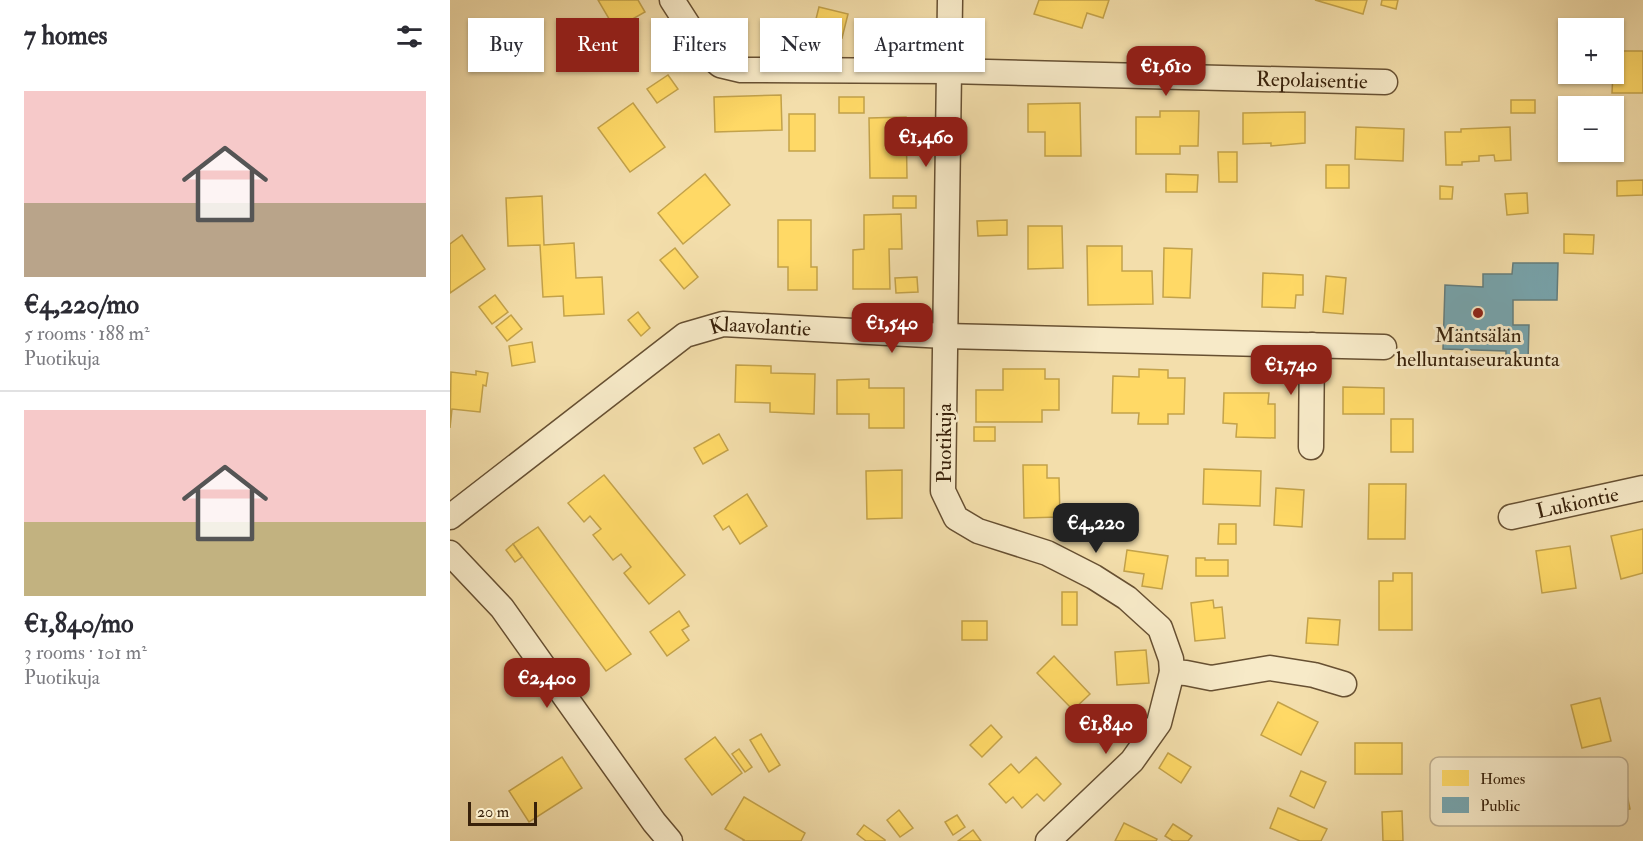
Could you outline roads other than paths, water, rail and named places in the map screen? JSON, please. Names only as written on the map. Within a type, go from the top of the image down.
[{"type":"street","name":"Repolaisentie","points":[[672,0],[706,53],[720,65],[741,70],[854,71]]},
{"type":"street","name":"Puotikuja","points":[[949,18],[950,0]]},
{"type":"street","name":"Puotikuja","points":[[948,72],[943,491],[956,518],[978,531],[1047,553],[1094,577],[1127,598],[1160,628],[1171,659],[1172,672],[1159,723],[1132,760],[1048,841]]},
{"type":"street","name":"Repolaisentie","points":[[985,72],[1386,82]]},
{"type":"street","name":"Klaavolantie","points":[[450,517],[684,335],[723,324],[945,336],[1384,346]]},
{"type":"street","points":[[1311,447],[1312,345]]},
{"type":"street","name":"Lukiontie","points":[[1511,517],[1643,488]]},
{"type":"street","points":[[450,554],[502,608],[647,813],[670,841]]},
{"type":"street","points":[[1172,672],[1211,678],[1270,668],[1314,675],[1344,684]]},
{"type":"place","name":"Mäntsälän helluntaiseurakunta","points":[[1478,313]]}]
